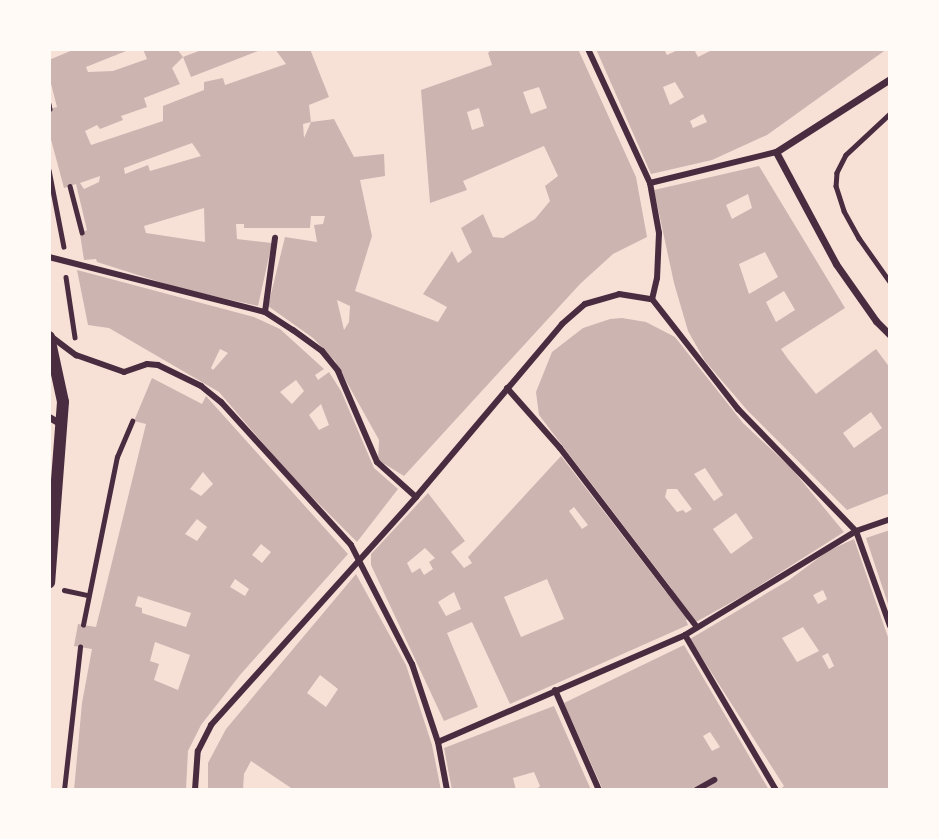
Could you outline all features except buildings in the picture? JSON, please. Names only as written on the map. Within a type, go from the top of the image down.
[{"type":"street","points":[[588,49],[650,183],[659,233],[657,278],[652,299]]},
{"type":"street","points":[[650,183],[776,152],[890,79]]},
{"type":"street","points":[[776,152],[836,264],[876,321],[890,335]]},
{"type":"street","points":[[265,312],[275,238]]},
{"type":"street","points":[[49,257],[265,312],[322,351],[338,371],[377,462],[416,497]]},
{"type":"street","points":[[195,790],[198,751],[211,726],[416,497],[562,324],[585,304],[619,294],[652,299],[738,409],[856,531],[890,626]]},
{"type":"street","points":[[49,336],[63,402],[49,582]]},
{"type":"street","points":[[49,336],[76,355],[124,372],[146,364],[159,365],[201,386],[220,402],[351,545],[412,664],[438,743],[447,790]]},
{"type":"street","points":[[507,388],[560,448],[697,627]]},
{"type":"street","points":[[49,417],[61,424]]},
{"type":"street","points":[[438,743],[685,635],[856,531],[890,519]]},
{"type":"street","points":[[685,635],[754,757],[776,790]]},
{"type":"street","points":[[555,690],[599,790]]},
{"type":"street","points":[[696,790],[714,780]]},
{"type":"path","points":[[890,114],[846,155],[837,173],[836,186],[844,211],[859,238],[890,282]]},
{"type":"path","points":[[70,186],[82,232]]},
{"type":"path","points":[[83,625],[117,457],[132,421]]},
{"type":"path","points":[[64,790],[80,647]]}]
